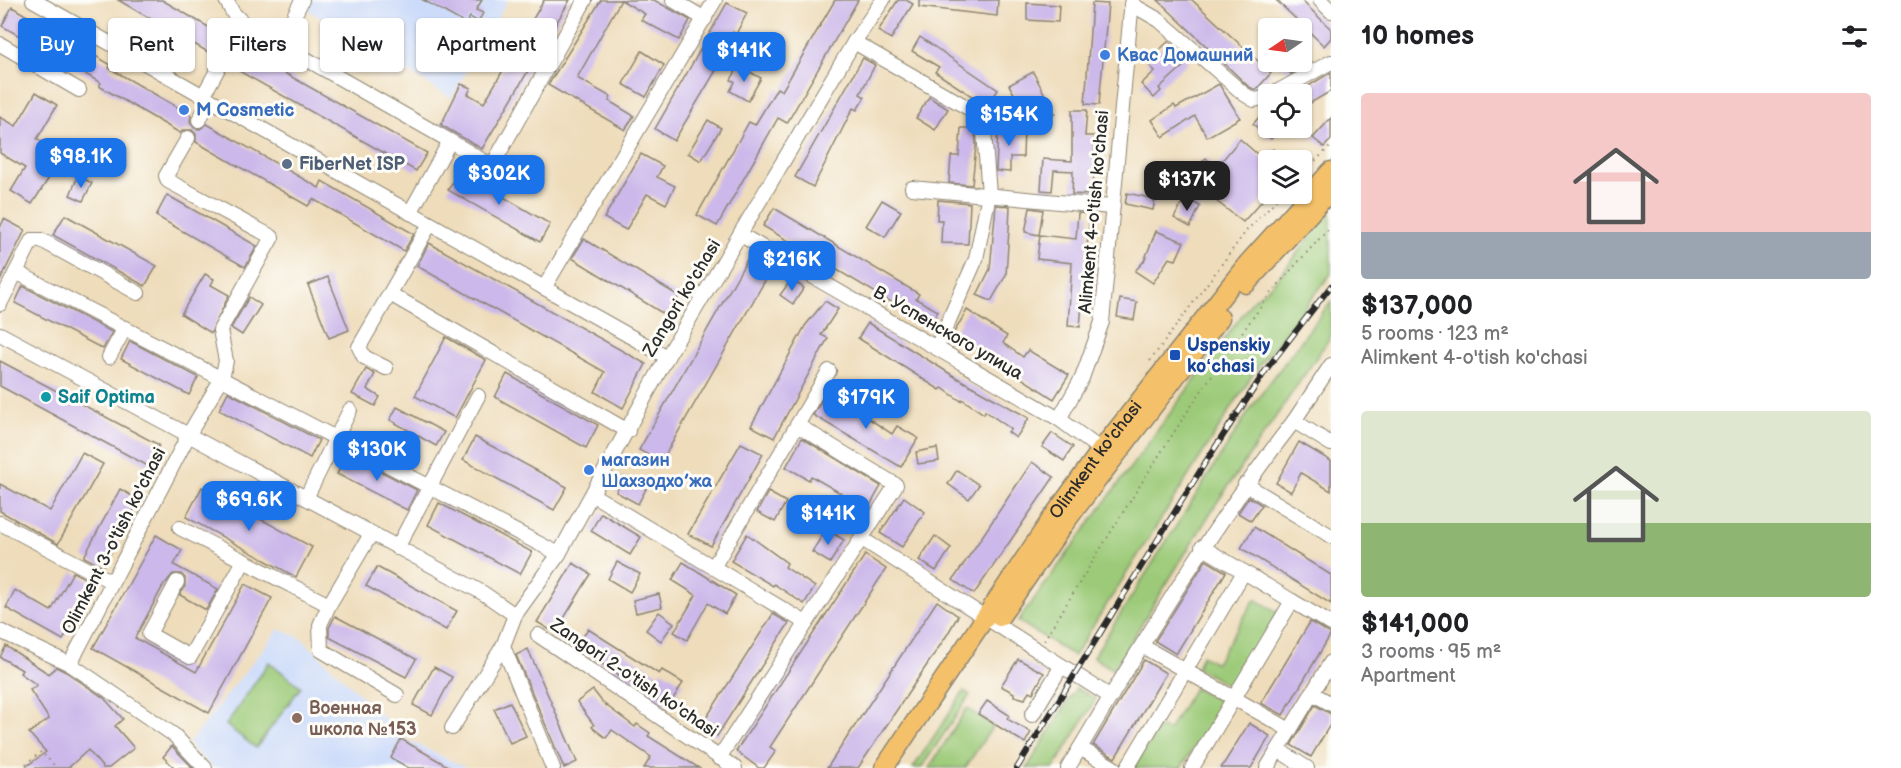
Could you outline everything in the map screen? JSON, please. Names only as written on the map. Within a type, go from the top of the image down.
[{"type":"main road","name":"Olimkent ko'chasi","points":[[899,768],[991,619],[1101,450],[1248,262],[1331,171]]},
{"type":"main road","name":"Olimkent ko'chasi","points":[[884,768],[991,619],[1249,280],[1331,190]]},
{"type":"street","points":[[33,0],[48,4],[206,98],[667,357]]},
{"type":"street","points":[[226,0],[239,18]]},
{"type":"street","points":[[293,18],[302,0]]},
{"type":"street","points":[[308,60],[492,166],[585,0]]},
{"type":"street","points":[[673,0],[705,20]]},
{"type":"street","points":[[544,288],[715,0]]},
{"type":"street","name":"Zangori ko'chasi","points":[[452,728],[503,646],[515,615],[559,554],[667,357],[854,42],[883,0]]},
{"type":"street","points":[[1320,0],[1331,11]]},
{"type":"street","points":[[1132,2],[1159,20],[1244,94],[1254,100],[1258,99]]},
{"type":"street","name":"Alimkent 4-o'tish ko'chasi","points":[[1059,418],[1082,378],[1102,322],[1132,2]]},
{"type":"street","points":[[854,42],[975,112],[983,119],[989,194],[976,259],[937,346]]},
{"type":"street","points":[[0,44],[79,90]]},
{"type":"street","points":[[1291,84],[1331,62]]},
{"type":"street","points":[[199,120],[206,98],[219,72]]},
{"type":"street","points":[[188,138],[166,176],[168,181],[273,237],[220,330],[226,361],[222,378]]},
{"type":"street","points":[[410,213],[450,141]]},
{"type":"street","points":[[912,188],[1111,207]]},
{"type":"street","points":[[386,368],[364,357],[359,347],[430,224]]},
{"type":"street","name":"В. Успенского улица","points":[[741,235],[1059,418],[1101,450]]},
{"type":"street","points":[[0,304],[32,240],[41,240],[138,293]]},
{"type":"street","points":[[16,272],[559,554]]},
{"type":"street","points":[[390,294],[628,430]]},
{"type":"street","points":[[109,357],[125,328]]},
{"type":"street","points":[[0,334],[483,593],[515,615]]},
{"type":"street","points":[[1068,768],[1202,547],[1245,484],[1294,421],[1331,365]]},
{"type":"street","points":[[714,566],[829,371]]},
{"type":"street","name":"Olimkent 3-o'tish ko'chasi","points":[[70,664],[189,434],[222,378]]},
{"type":"street","points":[[397,548],[478,396]]},
{"type":"street","points":[[306,498],[350,410]]},
{"type":"street","points":[[1294,421],[1331,444]]},
{"type":"street","points":[[719,758],[896,486],[798,424]]},
{"type":"street","points":[[1245,484],[1331,536]]},
{"type":"street","points":[[593,495],[806,623]]},
{"type":"street","points":[[0,523],[112,582]]},
{"type":"street","points":[[180,528],[329,604]]},
{"type":"street","points":[[371,534],[329,604],[320,625],[321,650],[397,695]]},
{"type":"street","points":[[862,539],[1111,697]]},
{"type":"street","points":[[1202,547],[1331,624]]},
{"type":"street","points":[[177,582],[150,634],[190,657],[244,561]]},
{"type":"street","points":[[1127,768],[1244,572]]},
{"type":"street","points":[[1192,768],[1292,601]]},
{"type":"street","points":[[0,632],[70,664],[174,735],[205,768]]},
{"type":"street","name":"Zangori 2-o'tish ko'chasi","points":[[538,635],[735,768]]},
{"type":"street","points":[[503,646],[553,768]]},
{"type":"street","points":[[1142,646],[1290,730]]},
{"type":"street","points":[[1267,768],[1331,662]]},
{"type":"street","points":[[1032,715],[1062,666]]},
{"type":"street","points":[[1312,693],[1331,704]]},
{"type":"street","points":[[1080,748],[1114,768]]},
{"type":"street","points":[[1278,750],[1307,768]]},
{"type":"path","points":[[1312,164],[1331,147]]},
{"type":"path","points":[[1044,640],[1170,437],[1218,366],[1261,306],[1331,226]]},
{"type":"path","points":[[21,768],[41,752],[57,768]]},
{"type":"shaded area","points":[[312,0],[508,0],[498,18],[416,18],[416,72],[466,72],[451,98],[404,69],[404,18],[321,18],[308,10]]},
{"type":"shaded area","name":"Военная школа №153","points":[[279,629],[301,638],[406,739],[466,768],[212,768],[188,744]]},
{"type":"green space","points":[[1331,212],[1331,274],[1255,371],[1074,656],[1018,621],[1253,300],[1265,291],[1285,269]]},
{"type":"green space","points":[[1331,301],[1331,336],[1216,504],[1113,670],[1093,657],[1253,405]]},
{"type":"green space","points":[[1255,599],[1279,613],[1231,687],[1197,668],[1202,655],[1216,663]]},
{"type":"green space","points":[[269,662],[301,687],[256,748],[226,725]]},
{"type":"green space","points":[[1076,688],[1096,699],[1054,768],[1027,768]]},
{"type":"green space","points":[[1194,688],[1226,704],[1202,746],[1196,744],[1181,768],[1133,768],[1158,728],[1169,730]]},
{"type":"green space","points":[[964,691],[970,695],[921,768],[913,768]]},
{"type":"green space","points":[[967,708],[993,726],[965,768],[929,768]]},
{"type":"building","points":[[118,0],[162,0],[193,18],[149,18]]},
{"type":"building","points":[[423,0],[482,0],[476,10],[483,13],[480,18],[455,18]]},
{"type":"building","points":[[544,0],[570,0],[557,22],[557,18],[534,18]]},
{"type":"building","points":[[601,0],[621,0],[577,78],[611,97],[609,101],[634,116],[625,130],[548,85]]},
{"type":"building","points":[[621,0],[654,0],[690,20],[679,40],[641,20],[645,14]]},
{"type":"building","points":[[835,0],[858,0],[787,123],[778,118],[717,226],[697,215],[749,122],[755,125],[777,88],[782,91]]},
{"type":"building","points":[[898,0],[906,0],[913,4],[891,39],[878,31]]},
{"type":"building","points":[[919,0],[998,0],[997,16],[919,7]]},
{"type":"building","points":[[1158,0],[1192,0],[1258,61],[1258,72],[1271,73],[1261,84],[1258,84],[1256,90],[1249,87]]},
{"type":"building","points":[[1276,0],[1301,0],[1331,29],[1331,38],[1324,46],[1312,34],[1312,18],[1295,18]]},
{"type":"building","points":[[727,3],[747,13],[736,34],[733,32],[720,54],[724,57],[674,141],[655,129]]},
{"type":"building","points":[[1027,3],[1059,5],[1058,22],[1027,20]]},
{"type":"building","points":[[1092,3],[1108,4],[1099,105],[1085,104]]},
{"type":"building","points":[[12,7],[31,18],[18,18],[18,35],[2,26]]},
{"type":"building","points":[[195,19],[207,26],[207,52],[195,45]]},
{"type":"building","points":[[920,37],[998,90],[987,106],[935,72],[939,67],[912,51]]},
{"type":"building","points":[[1169,41],[1188,62],[1159,88],[1161,91],[1154,98],[1141,84],[1155,71],[1146,62]]},
{"type":"building","points":[[642,51],[664,65],[646,97],[623,84]]},
{"type":"building","points":[[96,56],[108,63],[108,72],[116,72],[191,115],[190,121],[194,128],[200,129],[207,124],[319,188],[322,181],[414,234],[404,251],[313,199],[308,206],[196,142],[196,134],[192,130],[184,130],[180,133],[99,86],[101,83],[82,72],[96,72]]},
{"type":"building","points":[[863,58],[875,65],[860,94],[865,97],[857,110],[853,108],[813,187],[795,177]]},
{"type":"building","points":[[739,66],[761,78],[748,101],[730,91],[735,82],[731,80]]},
{"type":"building","points":[[241,72],[283,72],[427,153],[416,171]]},
{"type":"building","points":[[502,72],[527,72],[482,149],[441,125],[461,84],[471,88],[468,94],[484,103]]},
{"type":"building","points":[[1033,72],[1055,114],[1044,119],[1034,97],[1020,104],[1009,85]]},
{"type":"building","points":[[1331,72],[1331,91],[1312,102],[1312,84]]},
{"type":"building","points":[[1219,84],[1240,118],[1207,137],[1195,116],[1163,137],[1152,120],[1174,105],[1176,108]]},
{"type":"building","points":[[36,92],[57,105],[37,139],[64,155],[32,204],[11,191],[25,168],[0,153],[0,117],[16,126]]},
{"type":"building","points":[[929,97],[948,109],[935,130],[916,118]]},
{"type":"building","points":[[1072,110],[1087,110],[1085,136],[1095,136],[1093,195],[1072,194],[1073,171],[1054,170],[1052,191],[1041,190],[1043,159],[1072,161]]},
{"type":"building","points":[[1258,118],[1258,128],[1253,124]]},
{"type":"building","points":[[1331,118],[1331,140],[1324,147],[1313,138]]},
{"type":"building","points":[[708,120],[721,128],[701,161],[688,153]]},
{"type":"building","points":[[998,127],[1024,127],[1023,157],[1010,157],[1010,172],[996,171]]},
{"type":"building","points":[[961,128],[975,128],[976,146],[972,185],[949,183],[951,156],[959,156]]},
{"type":"building","points":[[1240,139],[1258,155],[1259,204],[1243,222],[1206,193],[1210,188],[1193,171],[1206,158],[1216,168]]},
{"type":"building","points":[[641,154],[663,166],[657,177],[675,186],[666,204],[647,194],[626,230],[604,218]]},
{"type":"building","points":[[459,171],[550,224],[540,242],[448,190]]},
{"type":"building","points":[[78,176],[92,183],[83,201],[70,195]]},
{"type":"building","points":[[1127,193],[1155,199],[1153,210],[1125,204]]},
{"type":"building","points":[[167,195],[257,246],[245,267],[156,216]]},
{"type":"building","points":[[1185,198],[1200,206],[1190,227],[1174,218]]},
{"type":"building","points":[[882,200],[901,211],[885,237],[866,226]]},
{"type":"building","points":[[938,200],[970,203],[968,244],[941,243],[942,220],[937,220]]},
{"type":"building","points":[[996,205],[1010,206],[1009,229],[1006,275],[991,301],[977,295],[990,269]]},
{"type":"building","points":[[774,208],[919,294],[916,299],[938,311],[933,322],[909,310],[908,312],[763,226]]},
{"type":"building","points":[[1030,208],[1043,210],[1039,235],[1025,232]]},
{"type":"building","points":[[1078,213],[1090,214],[1080,327],[1068,326],[1072,263],[1037,259],[1040,235],[1076,239]]},
{"type":"building","points":[[65,215],[157,266],[145,286],[53,235]]},
{"type":"building","points":[[4,219],[25,230],[0,281],[0,228]]},
{"type":"building","points":[[1156,231],[1184,242],[1176,260],[1169,258],[1153,283],[1135,271],[1144,261]]},
{"type":"building","points":[[584,239],[679,296],[667,316],[572,258]]},
{"type":"building","points":[[429,243],[646,364],[623,408],[595,392],[605,372],[417,266]]},
{"type":"building","points":[[748,258],[771,270],[661,462],[639,450]]},
{"type":"building","points":[[205,274],[214,279],[211,285],[229,295],[211,333],[181,314]]},
{"type":"building","points":[[328,277],[349,330],[329,338],[308,285]]},
{"type":"building","points":[[791,280],[804,288],[793,304],[780,295]]},
{"type":"building","points":[[23,286],[112,332],[103,349],[15,303]]},
{"type":"building","points":[[249,297],[261,305],[242,335],[231,328]]},
{"type":"building","points":[[1120,299],[1137,302],[1134,320],[1117,317]]},
{"type":"building","points":[[825,301],[838,309],[821,335],[828,338],[774,438],[751,426],[805,326]]},
{"type":"building","points":[[967,310],[1007,336],[1003,343],[1023,357],[1028,350],[1069,375],[1054,399],[953,334]]},
{"type":"building","points":[[868,323],[957,378],[1029,418],[1016,438],[1008,432],[1011,429],[985,411],[984,414],[942,388],[940,390],[858,338]]},
{"type":"building","points":[[446,337],[486,360],[455,418],[415,396]]},
{"type":"building","points":[[130,341],[198,377],[189,395],[121,359]]},
{"type":"building","points":[[0,361],[159,445],[148,466],[0,386]]},
{"type":"building","points":[[366,369],[375,374],[367,389],[380,397],[375,406],[352,394]]},
{"type":"building","points":[[507,374],[598,425],[586,448],[495,397]]},
{"type":"building","points":[[827,391],[892,434],[897,426],[918,438],[901,467],[813,415]]},
{"type":"building","points":[[228,392],[319,440],[310,458],[219,410]]},
{"type":"building","points":[[397,407],[444,432],[436,446],[390,420]]},
{"type":"building","points":[[1052,433],[1073,447],[1064,461],[1042,447]]},
{"type":"building","points":[[475,437],[567,487],[554,510],[463,460]]},
{"type":"building","points":[[802,438],[881,486],[868,509],[811,476],[809,480],[786,467]]},
{"type":"building","points":[[1299,442],[1331,461],[1331,491],[1301,473],[1291,492],[1276,483]]},
{"type":"building","points":[[741,443],[763,454],[711,546],[688,534]]},
{"type":"building","points":[[937,448],[939,461],[918,464],[916,452]]},
{"type":"building","points":[[82,453],[103,464],[58,544],[0,511],[0,484],[50,511]]},
{"type":"building","points":[[347,454],[417,490],[407,510],[337,474]]},
{"type":"building","points":[[1032,462],[1054,477],[974,594],[953,580]]},
{"type":"building","points":[[957,470],[979,485],[969,499],[948,484]]},
{"type":"building","points":[[623,477],[646,489],[638,504],[616,492]]},
{"type":"building","points":[[202,487],[312,547],[296,577],[186,517]]},
{"type":"building","points":[[120,489],[139,500],[103,567],[84,557]]},
{"type":"building","points":[[768,492],[786,502],[775,522],[757,512]]},
{"type":"building","points":[[904,497],[925,512],[902,547],[880,533]]},
{"type":"building","points":[[1249,497],[1262,505],[1251,521],[1238,513]]},
{"type":"building","points":[[439,503],[532,552],[520,574],[428,525]]},
{"type":"building","points":[[601,513],[641,537],[630,555],[591,531]]},
{"type":"building","points":[[1254,527],[1331,575],[1331,604],[1241,548]]},
{"type":"building","points":[[826,529],[844,540],[830,563],[812,552]]},
{"type":"building","points":[[747,534],[787,563],[785,567],[815,587],[804,604],[774,584],[773,586],[731,561]]},
{"type":"building","points":[[156,535],[182,550],[174,565],[218,589],[206,610],[180,595],[185,586],[185,578],[181,574],[173,574],[163,586],[135,638],[196,672],[245,584],[272,598],[209,713],[93,648]]},
{"type":"building","points":[[935,536],[951,548],[936,571],[919,560]]},
{"type":"building","points":[[865,555],[886,569],[770,747],[776,751],[764,768],[759,768],[736,751]]},
{"type":"building","points":[[1206,560],[1226,572],[1176,654],[1155,641]]},
{"type":"building","points":[[617,562],[640,574],[630,592],[608,579]]},
{"type":"building","points":[[683,562],[736,595],[725,614],[708,603],[687,640],[674,632],[696,595],[672,580]]},
{"type":"building","points":[[573,563],[591,574],[555,633],[537,622]]},
{"type":"building","points":[[377,567],[457,611],[446,630],[366,586]]},
{"type":"building","points":[[73,572],[94,583],[63,640],[6,608],[15,590],[51,611]]},
{"type":"building","points":[[659,594],[662,607],[636,613],[633,600]]},
{"type":"building","points":[[937,601],[958,616],[947,635],[858,768],[827,768]]},
{"type":"building","points":[[659,612],[674,623],[661,641],[646,630]]},
{"type":"building","points":[[773,614],[789,623],[717,736],[701,726]]},
{"type":"building","points":[[335,616],[416,659],[406,677],[329,637],[329,628]]},
{"type":"building","points":[[1310,622],[1331,634],[1283,715],[1261,703]]},
{"type":"building","points":[[588,629],[659,674],[662,670],[683,683],[668,707],[576,647]]},
{"type":"building","points":[[6,646],[49,674],[56,667],[66,672],[104,698],[123,719],[115,726],[134,748],[109,768],[103,768],[88,750],[68,768],[24,768],[46,752],[29,733],[49,719],[30,690],[37,685],[20,673],[22,670],[0,657]]},
{"type":"building","points":[[528,649],[577,762],[564,768],[516,655]]},
{"type":"building","points":[[1018,659],[1044,673],[1033,693],[1029,691],[1025,699],[1014,696],[1014,693],[1001,686]]},
{"type":"building","points":[[1144,660],[1166,673],[1115,758],[1093,745]]},
{"type":"building","points":[[434,667],[452,677],[432,715],[413,705]]},
{"type":"building","points":[[593,690],[603,703],[635,727],[637,724],[650,733],[648,736],[699,768],[644,768],[651,757],[612,730],[606,738],[592,727],[594,725],[577,702]]},
{"type":"building","points":[[987,701],[1009,715],[1007,719],[1031,732],[1025,743],[978,714]]},
{"type":"building","points":[[510,702],[526,736],[510,743],[494,709]]},
{"type":"building","points":[[1315,705],[1331,714],[1331,723],[1311,757],[1291,745]]},
{"type":"building","points":[[1249,723],[1270,736],[1251,768],[1221,768]]},
{"type":"building","points":[[401,739],[451,768],[409,768],[391,758]]},
{"type":"building","points":[[172,746],[193,768],[175,768],[163,757]]},
{"type":"railway","points":[[1017,768],[1205,463],[1268,367],[1331,286]]},
{"type":"place","name":"Квас Домашний","points":[[1105,55]]},
{"type":"place","name":"M Cosmetic","points":[[184,110]]},
{"type":"place","name":"FiberNet ISP","points":[[287,164]]},
{"type":"place","name":"Uspenskiy koʻchasi","points":[[1175,355]]},
{"type":"place","name":"Saif Optima","points":[[46,397]]},
{"type":"place","name":"магазин Шахзодхо’жа","points":[[589,470]]},
{"type":"place","name":"Военная школа №153","points":[[297,718]]}]
